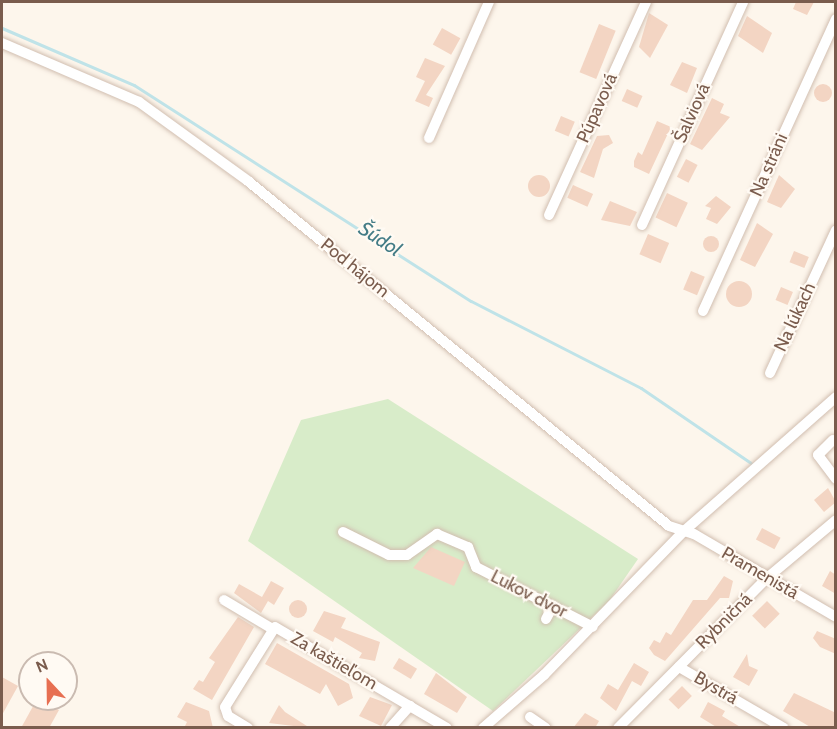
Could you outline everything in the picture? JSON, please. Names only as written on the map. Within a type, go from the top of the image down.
[{"type":"street","points":[[429,138],[489,2]]},
{"type":"street","name":"Púpavová","points":[[549,215],[646,2]]},
{"type":"street","name":"Šalviová","points":[[642,225],[743,2]]},
{"type":"street","name":"Na stráni","points":[[703,311],[836,19]]},
{"type":"street","name":"Pod hájom","points":[[2,43],[139,102],[248,181],[683,532]]},
{"type":"street","name":"Na lúkach","points":[[770,373],[836,230]]},
{"type":"street","points":[[593,627],[683,532],[836,397]]},
{"type":"street","points":[[833,440],[818,455],[836,480]]},
{"type":"street","name":"Rybničná","points":[[618,728],[767,578],[836,520]]},
{"type":"street","name":"Lukov dvor","points":[[343,532],[389,555],[407,555],[437,534],[468,547],[476,567],[593,627],[483,728]]},
{"type":"street","name":"Pramenistá","points":[[683,532],[836,617]]},
{"type":"street","points":[[224,600],[271,628]]},
{"type":"street","points":[[546,619],[553,606]]},
{"type":"street","name":"Za kaštieľom","points":[[248,728],[228,716],[225,707],[271,628],[447,728]]},
{"type":"street","name":"Bystrá","points":[[679,667],[784,728]]},
{"type":"street","points":[[390,728],[410,706]]},
{"type":"street","points":[[530,717],[546,728]]},
{"type":"green space","points":[[388,399],[638,559],[609,601],[493,711],[248,541],[301,420]]},
{"type":"building","points":[[796,2],[814,2],[807,15],[793,9]]},
{"type":"building","points":[[649,13],[668,25],[650,58],[639,47]]},
{"type":"building","points":[[747,16],[772,33],[763,53],[738,36]]},
{"type":"building","points":[[599,24],[616,31],[596,79],[580,72]]},
{"type":"building","points":[[442,28],[460,38],[451,55],[433,45]]},
{"type":"building","points":[[425,58],[445,66],[426,95],[433,98],[429,107],[415,101],[425,81],[416,77]]},
{"type":"building","points":[[682,62],[697,68],[687,93],[670,85]]},
{"type":"building","points":[[819,84],[827,84],[832,89],[830,100],[819,102],[814,97],[814,89]]},
{"type":"building","points":[[627,89],[643,96],[637,108],[622,101]]},
{"type":"building","points":[[712,98],[724,104],[720,113],[730,117],[702,150],[690,144]]},
{"type":"building","points":[[561,116],[575,122],[569,137],[555,131]]},
{"type":"building","points":[[657,121],[671,127],[649,174],[634,167],[634,161],[638,152],[642,155]]},
{"type":"building","points":[[609,135],[613,143],[603,149],[594,178],[580,172],[597,136]]},
{"type":"building","points":[[686,159],[698,165],[689,183],[677,177]]},
{"type":"building","points":[[539,175],[547,178],[550,186],[547,194],[539,197],[531,194],[528,186],[531,178]]},
{"type":"building","points":[[779,175],[795,189],[781,208],[767,202]]},
{"type":"building","points":[[573,185],[593,194],[587,207],[567,198]]},
{"type":"building","points":[[667,193],[688,203],[676,227],[656,217]]},
{"type":"building","points":[[716,196],[731,207],[717,224],[706,219],[711,208],[705,206]]},
{"type":"building","points":[[610,201],[637,212],[630,226],[601,220]]},
{"type":"building","points":[[757,223],[773,234],[755,267],[740,260]]},
{"type":"building","points":[[648,234],[669,243],[661,263],[639,254]]},
{"type":"building","points":[[711,236],[719,244],[711,252],[703,244]]},
{"type":"building","points":[[794,251],[809,257],[804,268],[790,262]]},
{"type":"building","points":[[691,271],[705,277],[697,295],[683,289]]},
{"type":"building","points":[[739,281],[748,285],[752,294],[748,303],[739,307],[730,303],[726,294],[730,285]]},
{"type":"building","points":[[781,287],[793,292],[787,305],[776,300]]},
{"type":"building","points":[[828,488],[836,502],[824,512],[814,500]]},
{"type":"building","points":[[762,528],[781,538],[774,549],[756,539]]},
{"type":"building","points":[[431,547],[465,562],[454,586],[413,568]]},
{"type":"building","points":[[830,571],[836,575],[836,594],[822,586]]},
{"type":"building","points":[[724,576],[733,581],[729,598],[720,598],[665,661],[654,655],[649,648],[654,640],[660,643],[666,632],[671,635],[693,600],[707,600]]},
{"type":"building","points":[[271,581],[284,588],[274,605],[268,601],[261,613],[234,593],[239,584],[262,597]]},
{"type":"building","points":[[294,600],[302,600],[307,605],[305,616],[294,618],[289,613],[289,605]]},
{"type":"building","points":[[767,601],[780,614],[765,629],[752,616]]},
{"type":"building","points":[[324,611],[346,618],[341,628],[380,642],[375,661],[359,658],[362,653],[335,637],[333,642],[313,631]]},
{"type":"building","points":[[238,617],[254,627],[212,700],[193,689],[199,680],[203,682],[215,662],[209,658]]},
{"type":"building","points":[[817,631],[836,639],[836,654],[820,647],[813,638]]},
{"type":"building","points":[[277,643],[349,684],[353,698],[338,706],[326,684],[320,694],[265,664]]},
{"type":"building","points":[[747,654],[749,666],[758,670],[749,686],[733,677]]},
{"type":"building","points":[[399,658],[417,669],[411,679],[393,668]]},
{"type":"building","points":[[634,663],[649,672],[641,686],[632,681],[616,711],[600,698],[608,684],[618,690]]},
{"type":"building","points":[[436,673],[467,697],[457,713],[424,694]]},
{"type":"building","points":[[2,677],[18,686],[2,715]]},
{"type":"building","points":[[682,686],[692,696],[678,709],[669,699]]},
{"type":"building","points":[[794,693],[836,713],[836,728],[812,728],[783,711]]},
{"type":"building","points":[[370,697],[392,705],[381,726],[359,716]]},
{"type":"building","points":[[186,702],[209,711],[213,728],[184,728],[187,722],[177,717]]},
{"type":"building","points":[[708,702],[725,711],[722,716],[742,728],[718,728],[700,717]]},
{"type":"building","points":[[279,705],[285,712],[310,728],[269,723]]},
{"type":"building","points":[[30,711],[58,711],[49,728],[21,728]]},
{"type":"building","points":[[585,713],[599,721],[595,728],[573,728]]},
{"type":"waterway","name":"Šúdol","points":[[2,28],[134,85],[471,301],[641,388],[751,463]]}]
